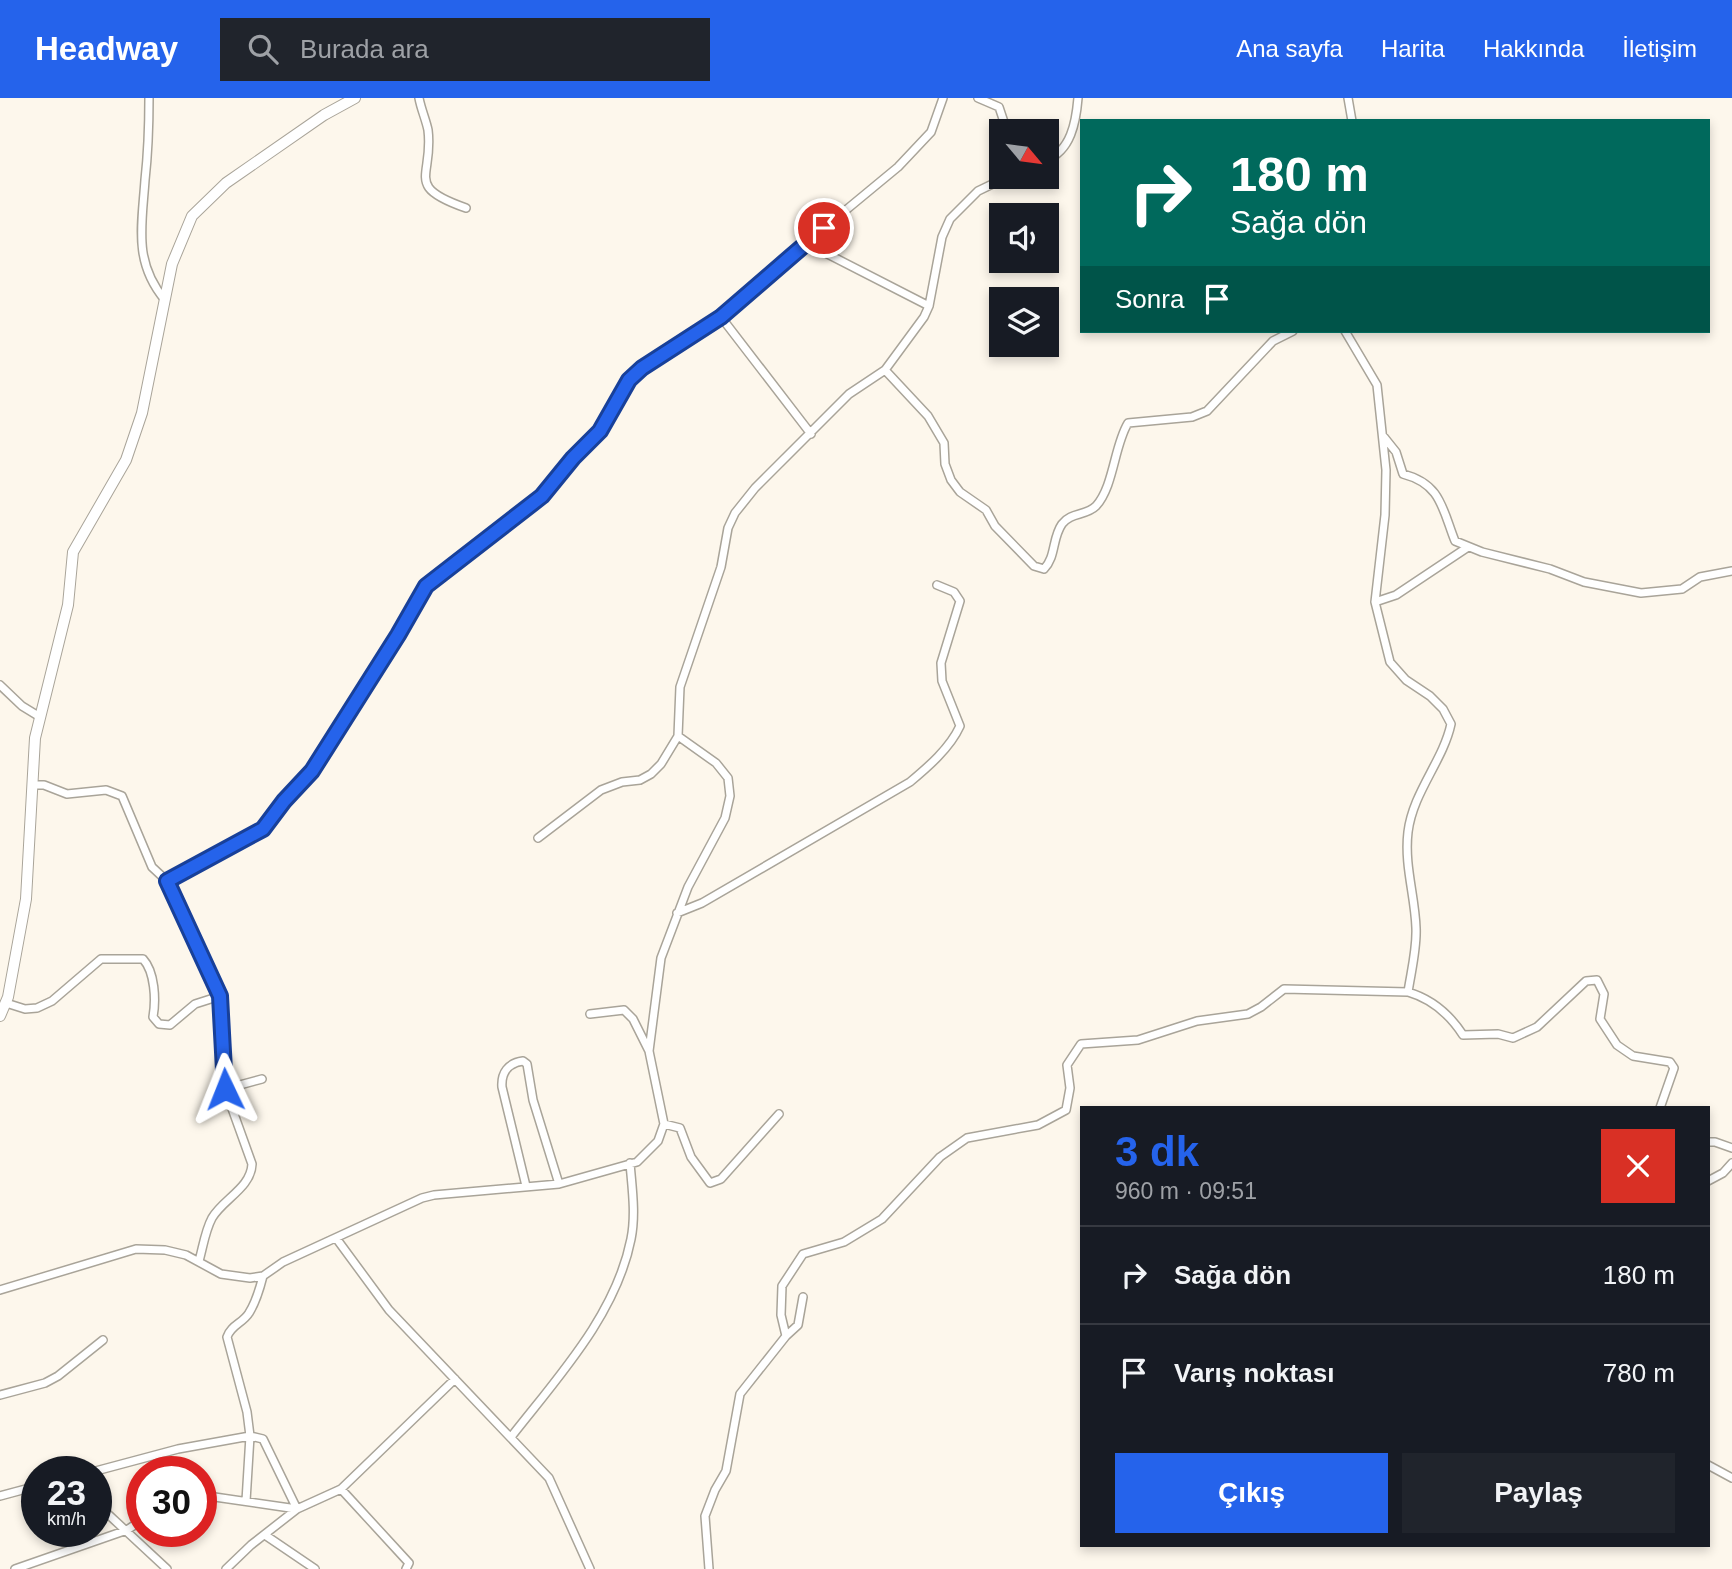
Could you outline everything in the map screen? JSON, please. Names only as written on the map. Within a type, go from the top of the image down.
[{"type":"street","points":[[149,98],[141,243],[146,271],[155,289],[165,300]]},
{"type":"street","points":[[0,1017],[26,899],[35,738],[68,605],[73,552],[126,460],[142,413],[172,264],[192,216],[226,183],[324,115],[355,98]]},
{"type":"street","points":[[419,98],[428,132],[425,181],[430,189],[444,200],[466,208]]},
{"type":"street","points":[[167,881],[263,829],[312,771],[426,586],[542,496],[573,458],[600,431],[629,380],[642,368],[721,317],[898,167],[931,132],[943,98]]},
{"type":"street","points":[[978,98],[999,107],[1003,119]]},
{"type":"street","points":[[1059,152],[1068,144],[1078,98]]},
{"type":"street","points":[[1349,98],[1352,119]]},
{"type":"street","points":[[538,838],[601,790],[651,774],[661,764],[678,736],[680,687],[721,566],[728,528],[735,513],[755,488],[849,394],[885,370],[924,317],[929,306],[942,237],[950,219],[978,191],[989,186]]},
{"type":"street","points":[[806,243],[929,306]]},
{"type":"street","points":[[721,317],[811,434]]},
{"type":"street","points":[[885,370],[928,416],[944,443],[945,464],[951,480],[960,492],[986,510],[995,526],[1034,566],[1044,569],[1051,562],[1058,531],[1064,522],[1073,515],[1097,505],[1128,423],[1192,418],[1207,411],[1273,341],[1289,333]]},
{"type":"street","points":[[1346,333],[1377,385],[1384,437],[1385,515],[1375,602],[1390,662],[1406,680],[1430,696],[1443,709],[1451,724],[1448,738],[1419,796],[1408,831],[1407,861],[1417,930],[1408,992]]},
{"type":"street","points":[[1384,437],[1396,452],[1403,474],[1428,483],[1436,493],[1455,541],[1468,547],[1550,569],[1584,582],[1641,593],[1682,589],[1700,578],[1732,571]]},
{"type":"street","points":[[1375,602],[1396,595],[1468,547]]},
{"type":"street","points":[[677,914],[702,903],[910,782],[925,770],[956,735],[960,726],[942,681],[941,663],[960,601],[954,592],[937,585]]},
{"type":"street","points":[[0,685],[22,706],[40,717]]},
{"type":"street","points":[[649,1051],[661,958],[688,887],[725,818],[730,796],[728,778],[716,763],[678,736]]},
{"type":"street","points":[[33,785],[44,785],[67,794],[106,790],[122,796],[152,867],[167,881],[220,996],[225,1089],[252,1164],[251,1171],[233,1196],[212,1218],[199,1261]]},
{"type":"street","points":[[5,1003],[25,1009],[44,1006],[101,959],[114,958],[142,959],[149,966],[155,1006],[153,1017],[159,1024],[170,1024],[195,1004],[220,996]]},
{"type":"street","points":[[786,1336],[781,1315],[782,1286],[803,1254],[844,1242],[881,1219],[940,1157],[967,1138],[1038,1125],[1066,1110],[1070,1088],[1067,1065],[1081,1044],[1138,1040],[1197,1021],[1248,1014],[1284,989],[1408,992],[1423,996],[1453,1019],[1463,1035],[1498,1034],[1513,1038],[1537,1027],[1586,981],[1597,981],[1604,994],[1600,1018],[1617,1045],[1633,1056],[1670,1062],[1674,1068],[1661,1106]]},
{"type":"street","points":[[0,1290],[136,1249],[165,1250],[186,1255],[221,1274],[250,1278],[263,1276],[283,1262],[422,1198],[559,1184],[637,1161],[658,1141],[664,1124],[649,1051],[633,1019],[624,1010],[590,1014]]},
{"type":"street","points":[[526,1186],[501,1077],[515,1062],[523,1061],[527,1064],[533,1100],[559,1184]]},
{"type":"street","points":[[225,1089],[262,1079]]},
{"type":"street","points":[[664,1124],[680,1128],[691,1157],[710,1183],[721,1179],[779,1114]]},
{"type":"street","points":[[1710,1142],[1732,1148]]},
{"type":"street","points":[[511,1437],[583,1342],[617,1281],[630,1241],[633,1220],[630,1163]]},
{"type":"street","points":[[1710,1180],[1723,1173],[1732,1163]]},
{"type":"street","points":[[336,1238],[389,1310],[549,1478],[590,1569]]},
{"type":"street","points":[[246,1501],[250,1436],[247,1412],[227,1337],[230,1329],[249,1315],[263,1276]]},
{"type":"street","points":[[709,1569],[705,1516],[726,1471],[740,1394],[786,1336],[798,1325],[803,1297]]},
{"type":"street","points":[[0,1395],[45,1383],[58,1376],[103,1340]]},
{"type":"street","points":[[226,1569],[297,1509],[341,1489],[455,1379]]},
{"type":"street","points":[[112,1467],[178,1449],[250,1436],[262,1438],[297,1509]]},
{"type":"street","points":[[1710,1466],[1732,1478]]},
{"type":"street","points":[[341,1489],[409,1563],[406,1569]]},
{"type":"street","points":[[0,1496],[21,1490]]},
{"type":"street","points":[[217,1497],[297,1509]]},
{"type":"street","points":[[112,1517],[126,1529]]},
{"type":"street","points":[[15,1569],[126,1530]]},
{"type":"street","points":[[265,1535],[315,1569]]},
{"type":"street","points":[[143,1547],[163,1568]]},
{"type":"route","points":[[225,1089],[220,996],[167,881],[263,829],[312,771],[426,586],[542,496],[573,458],[600,431],[629,380],[642,368],[721,317],[824,228]]}]
